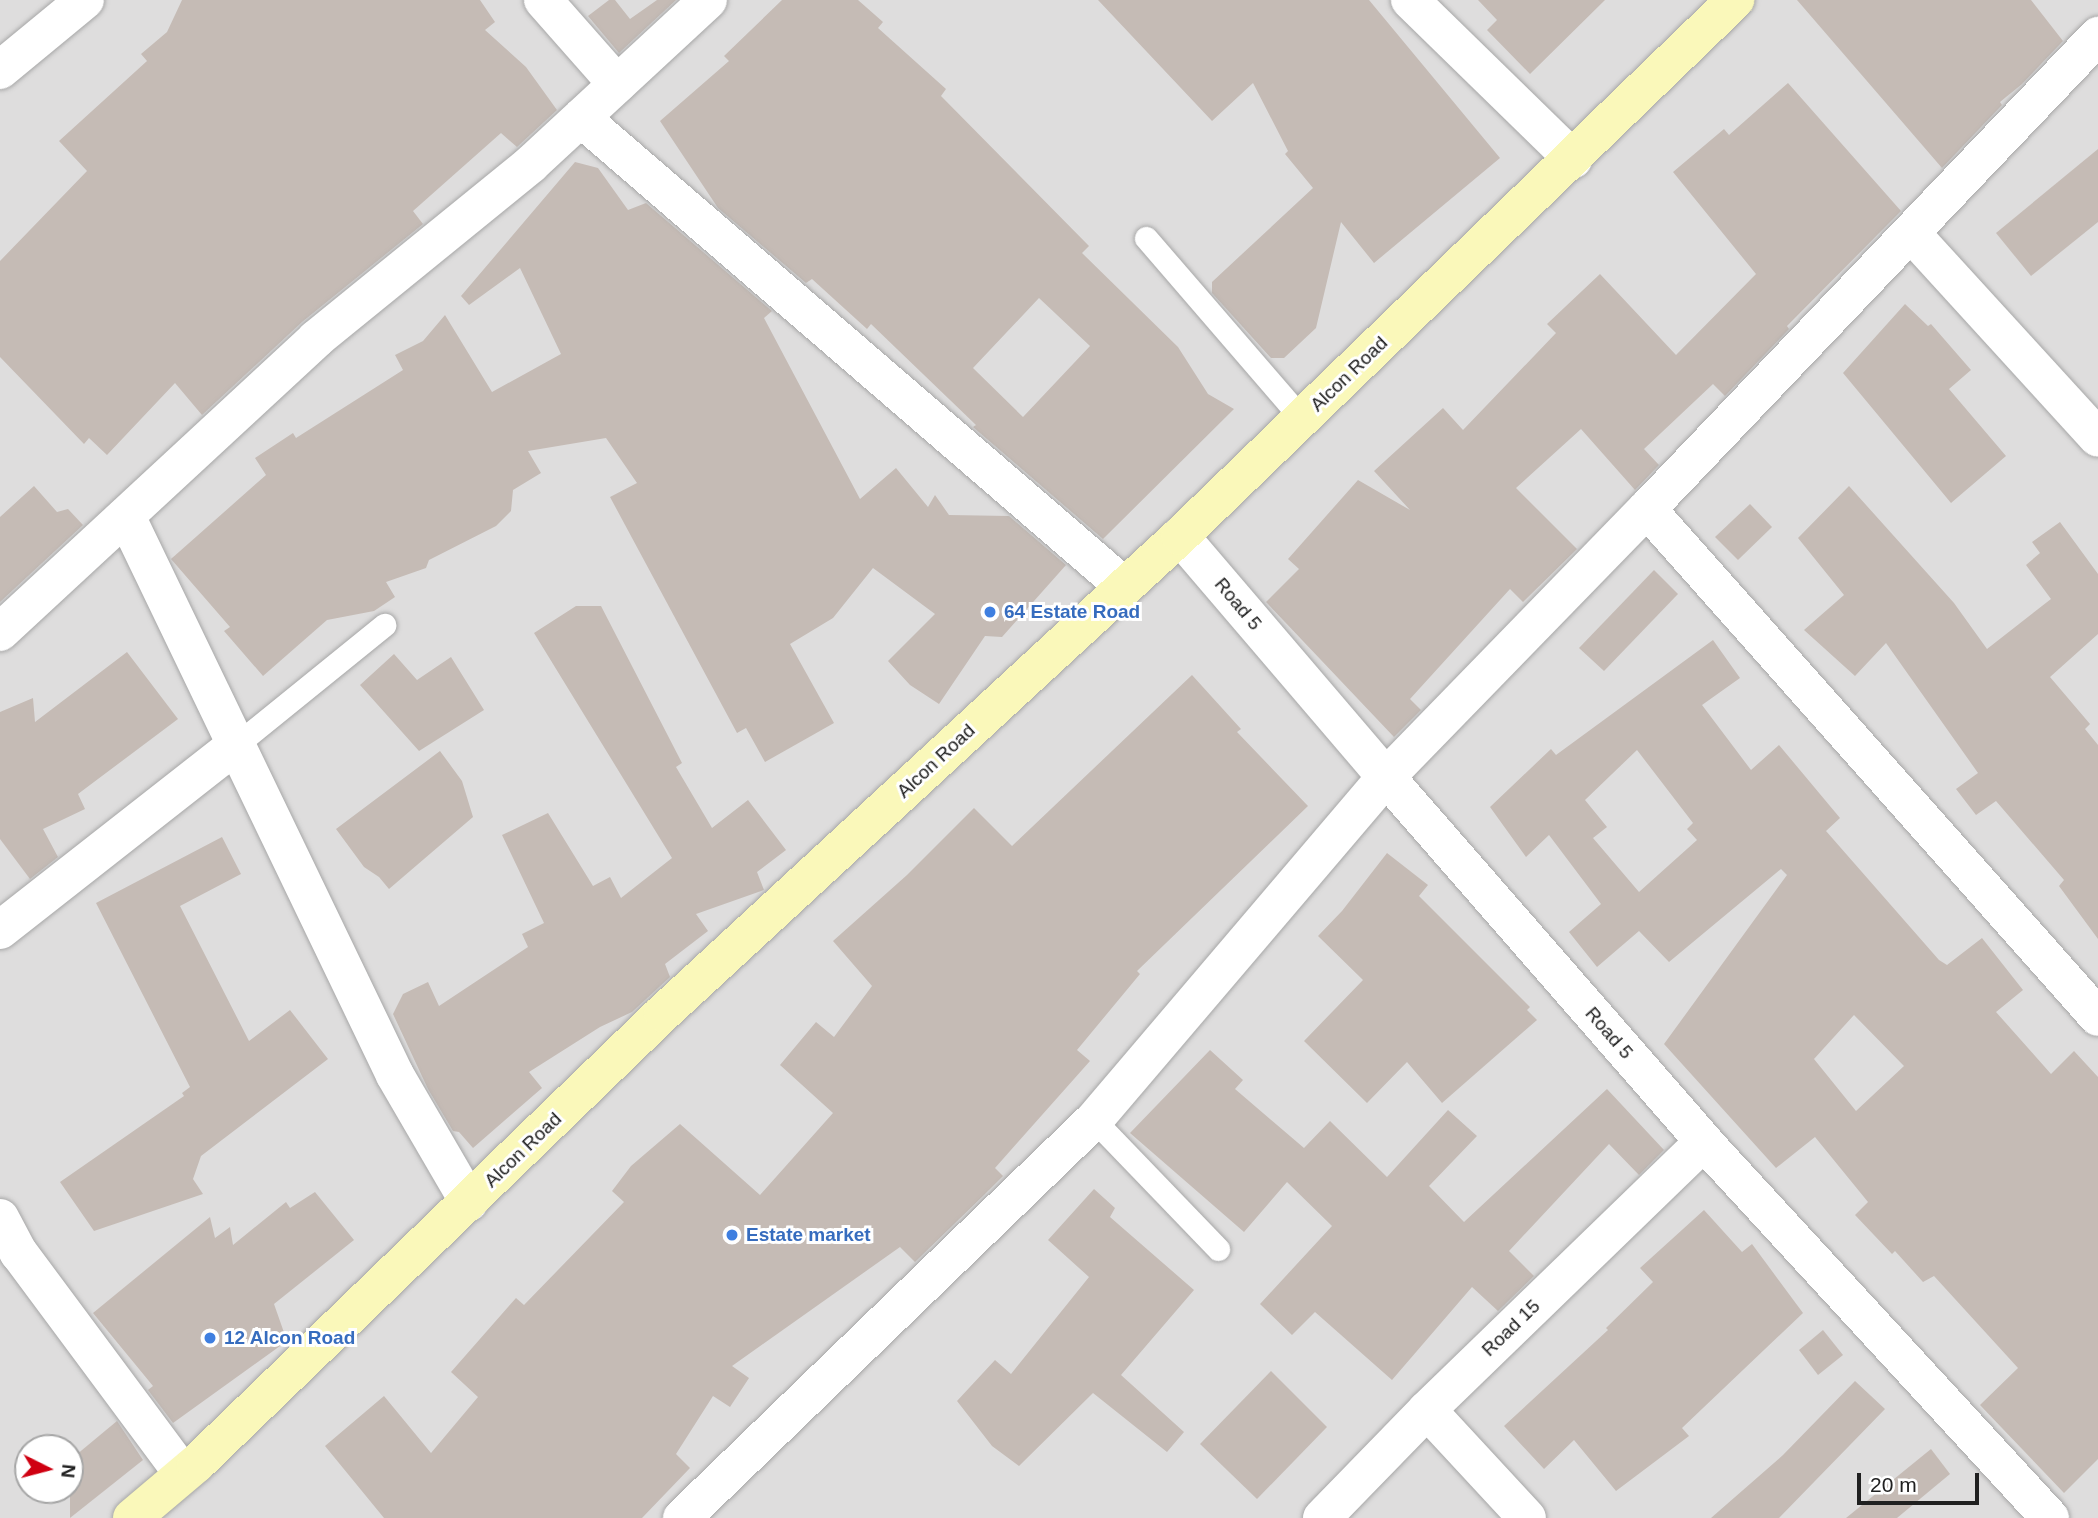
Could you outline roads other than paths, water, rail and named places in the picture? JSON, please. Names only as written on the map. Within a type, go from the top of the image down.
[{"type":"main road","name":"Alcon Road","points":[[132,1518],[183,1474],[663,1013],[1180,536],[1735,0]]},
{"type":"street","points":[[0,70],[85,0]]},
{"type":"street","points":[[543,0],[617,84]]},
{"type":"street","points":[[0,632],[316,339],[531,164],[708,0]]},
{"type":"street","points":[[1410,0],[1573,159]]},
{"type":"street","points":[[682,1518],[1094,1120],[1386,777],[1647,509],[2098,36]]},
{"type":"street","points":[[581,118],[1125,587]]},
{"type":"street","points":[[1911,233],[2098,438]]},
{"type":"street","points":[[1647,509],[2098,1017]]},
{"type":"street","points":[[126,516],[395,1075],[469,1202]]},
{"type":"street","name":"Road 5","points":[[1180,536],[1704,1142],[2050,1518]]},
{"type":"street","points":[[0,930],[236,745]]},
{"type":"street","name":"Road 15","points":[[1322,1518],[1427,1410],[1704,1142]]},
{"type":"street","points":[[0,1218],[19,1253],[183,1474]]},
{"type":"street","points":[[1427,1410],[1527,1518]]},
{"type":"lane","points":[[1146,238],[1302,419]]},
{"type":"lane","points":[[236,745],[384,625]]},
{"type":"lane","points":[[1094,1120],[1218,1249]]},
{"type":"place","name":"64 Estate Road","points":[[990,612]]},
{"type":"place","name":"Estate market","points":[[732,1235]]},
{"type":"place","name":"12 Alcon Road","points":[[210,1338]]}]
